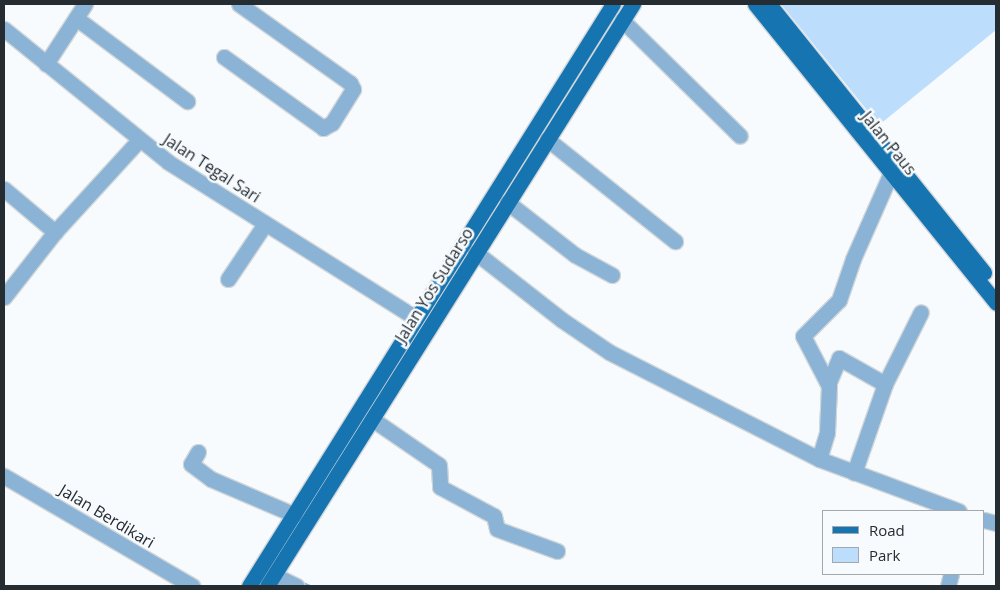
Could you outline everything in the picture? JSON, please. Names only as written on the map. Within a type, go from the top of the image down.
[{"type":"main road","name":"Jalan Yos Sudarso","points":[[249,586],[416,318],[512,180],[613,4]]},
{"type":"main road","name":"Jalan Yos Sudarso","points":[[270,581],[507,202],[512,180],[547,139],[633,4]]},
{"type":"main road","name":"Jalan Paus","points":[[755,4],[996,303]]},
{"type":"main road","name":"Jalan Paus","points":[[769,4],[996,287]]},
{"type":"street","points":[[46,64],[85,4]]},
{"type":"street","points":[[224,57],[323,128],[332,123],[353,89],[350,83],[239,4]]},
{"type":"street","points":[[76,18],[187,101]]},
{"type":"street","points":[[622,20],[740,136]]},
{"type":"street","name":"Jalan Tegal Sari","points":[[4,29],[168,162],[416,318]]},
{"type":"street","points":[[547,139],[675,241]]},
{"type":"street","points":[[4,297],[56,232],[139,140]]},
{"type":"street","points":[[829,382],[803,336],[839,300],[853,259],[891,173]]},
{"type":"street","points":[[4,189],[56,232]]},
{"type":"street","points":[[507,202],[575,255],[612,275]]},
{"type":"street","points":[[228,279],[265,224]]},
{"type":"street","points":[[475,252],[562,320],[609,352],[819,459],[956,510]]},
{"type":"street","points":[[854,473],[885,384],[921,312]]},
{"type":"street","points":[[819,459],[827,432],[829,382],[839,358],[885,384]]},
{"type":"street","points":[[372,419],[439,466],[440,487],[494,516],[497,529],[557,551]]},
{"type":"street","points":[[198,452],[191,464],[211,479],[295,515]]},
{"type":"street","name":"Jalan Berdikari","points":[[4,476],[192,586]]},
{"type":"street","points":[[270,581],[297,586]]},
{"type":"green space","points":[[781,4],[996,4],[996,30],[879,125]]},
{"type":"waterway","points":[[300,582],[310,586]]}]
